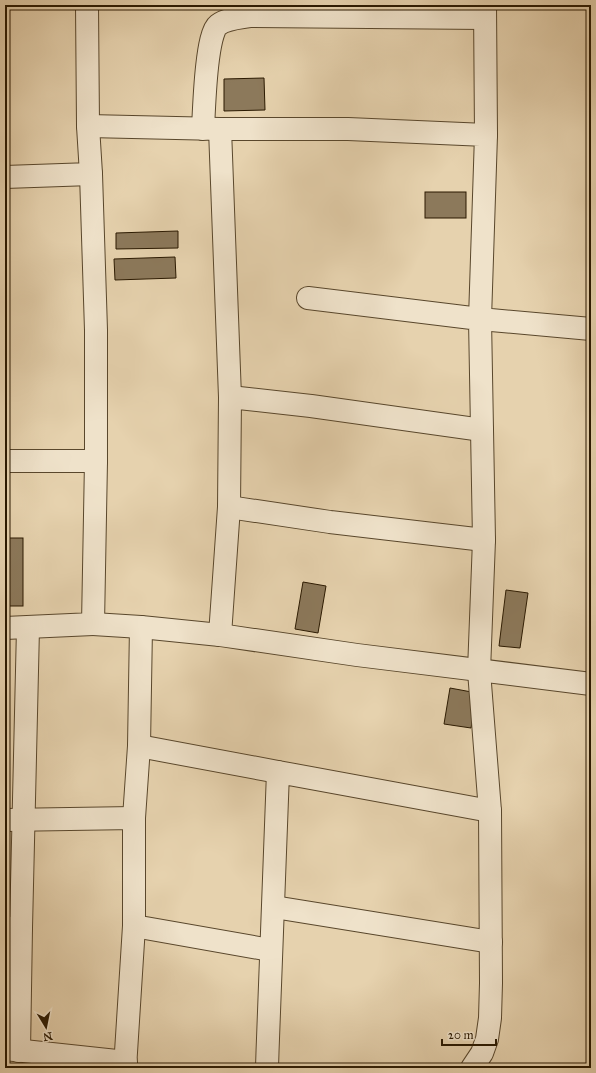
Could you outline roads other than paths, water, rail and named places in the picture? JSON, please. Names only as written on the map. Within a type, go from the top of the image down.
[{"type":"street","points":[[86,5],[88,126],[96,330],[96,461],[93,624]]},
{"type":"street","points":[[220,635],[229,507],[230,397],[208,56],[212,36],[217,26],[228,20],[251,16],[485,12],[486,135],[480,319],[484,540],[479,671],[490,811],[491,990],[487,1039],[482,1054],[472,1068]]},
{"type":"street","points":[[88,126],[212,129],[348,129],[486,135]]},
{"type":"street","points":[[5,177],[91,174]]},
{"type":"street","points":[[308,298],[480,319],[591,329]]},
{"type":"street","points":[[230,397],[311,406],[482,430]]},
{"type":"street","points":[[5,461],[96,461]]},
{"type":"street","points":[[229,507],[330,522],[484,540]]},
{"type":"street","points":[[5,628],[93,624],[142,627],[220,635],[357,655],[591,684]]},
{"type":"street","points":[[28,628],[14,819],[12,1050],[126,1065],[134,926],[134,818],[142,627]]},
{"type":"street","points":[[138,746],[490,811]]},
{"type":"street","points":[[267,1068],[270,950],[274,907],[278,772]]},
{"type":"street","points":[[14,819],[134,818]]},
{"type":"street","points":[[274,907],[491,942]]},
{"type":"street","points":[[134,926],[270,950]]}]
